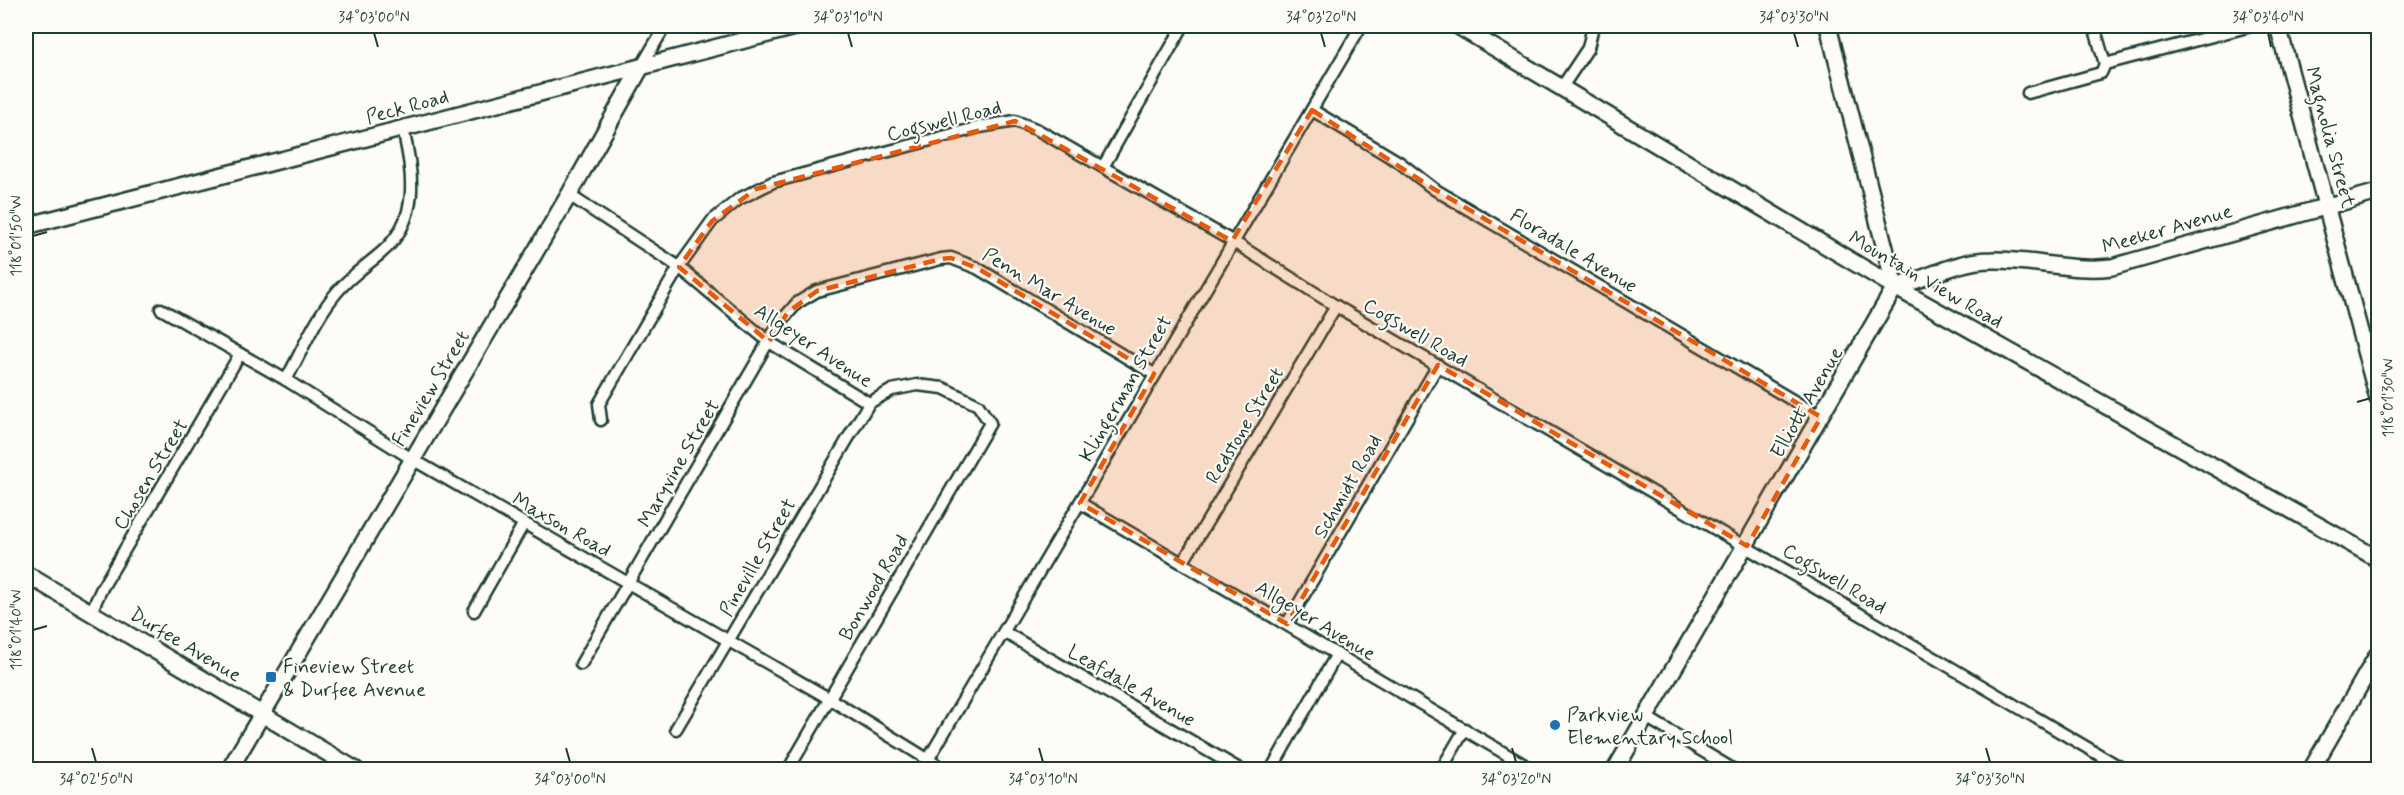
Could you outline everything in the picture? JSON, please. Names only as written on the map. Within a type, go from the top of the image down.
[{"type":"street","name":"Fineview Street","points":[[229,770],[569,195],[665,26]]},
{"type":"street","name":"Peck Road","points":[[26,226],[798,26]]},
{"type":"street","points":[[1102,167],[1183,26]]},
{"type":"street","name":"Klingerman Street","points":[[925,765],[1232,241],[1361,26]]},
{"type":"street","name":"Mountain View Road","points":[[1458,26],[1895,287],[2379,559]]},
{"type":"street","points":[[1562,87],[1588,48],[1593,26]]},
{"type":"street","points":[[1828,26],[1895,287]]},
{"type":"street","points":[[2028,93],[2101,73],[2104,64],[2094,26]]},
{"type":"street","points":[[2104,64],[2251,26]]},
{"type":"street","name":"Magnolia Street","points":[[2278,26],[2379,399]]},
{"type":"street","name":"Floradale Avenue","points":[[1312,110],[1399,162],[1434,189],[1821,417]]},
{"type":"street","name":"Cogswell Road","points":[[601,420],[599,404],[679,267],[712,221],[756,189],[773,182],[980,127],[1015,121],[1027,124],[1232,241],[1336,306],[2125,770]]},
{"type":"street","points":[[286,380],[326,306],[353,274],[393,242],[402,228],[413,197],[411,164],[403,129]]},
{"type":"street","name":"Meeker Avenue","points":[[1895,287],[1921,281],[1962,263],[1991,260],[2078,270],[2112,267],[2379,192]]},
{"type":"street","name":"Allgeyer Avenue","points":[[569,195],[679,267],[769,342],[868,404],[892,390],[917,385],[943,388],[978,405],[990,423]]},
{"type":"street","name":"Penn Mar Avenue","points":[[769,342],[783,319],[806,295],[951,258],[968,263],[1154,374]]},
{"type":"street","name":"Elliott Avenue","points":[[1615,770],[1747,546],[1895,287]]},
{"type":"street","name":"Redstone Street","points":[[1184,562],[1336,306]]},
{"type":"street","name":"Maxson Road","points":[[161,309],[286,380],[412,459],[830,699],[925,765],[945,770]]},
{"type":"street","name":"Maryvine Street","points":[[581,663],[769,342]]},
{"type":"street","name":"Chosen Street","points":[[91,612],[102,588],[240,354]]},
{"type":"street","name":"Schmidt Road","points":[[1287,624],[1438,365]]},
{"type":"street","name":"Pineville Street","points":[[676,729],[868,404]]},
{"type":"street","name":"Bonwood Road","points":[[788,770],[990,423]]},
{"type":"street","name":"Allgeyer Avenue","points":[[1080,503],[1184,562],[1533,770]]},
{"type":"street","points":[[474,611],[524,523]]},
{"type":"street","name":"Durfee Avenue","points":[[26,574],[356,770]]},
{"type":"street","name":"Leafdale Avenue","points":[[1005,632],[1241,770]]},
{"type":"street","points":[[1271,770],[1337,654]]},
{"type":"street","points":[[2311,770],[2379,654]]},
{"type":"street","points":[[1647,717],[1734,770]]},
{"type":"street","points":[[1441,770],[1465,729]]},
{"type":"highlighted area","points":[[1312,110],[1434,189],[1821,417],[1747,546],[1438,365],[1287,624],[1080,503],[1154,374],[977,268],[951,258],[941,259],[817,291],[788,312],[769,342],[679,267],[712,221],[756,189],[1015,121],[1232,241]]},
{"type":"place","name":"Fineview Street & Durfee Avenue","points":[[271,677]]},
{"type":"place","name":"Parkview Elementary School","points":[[1555,725]]}]
